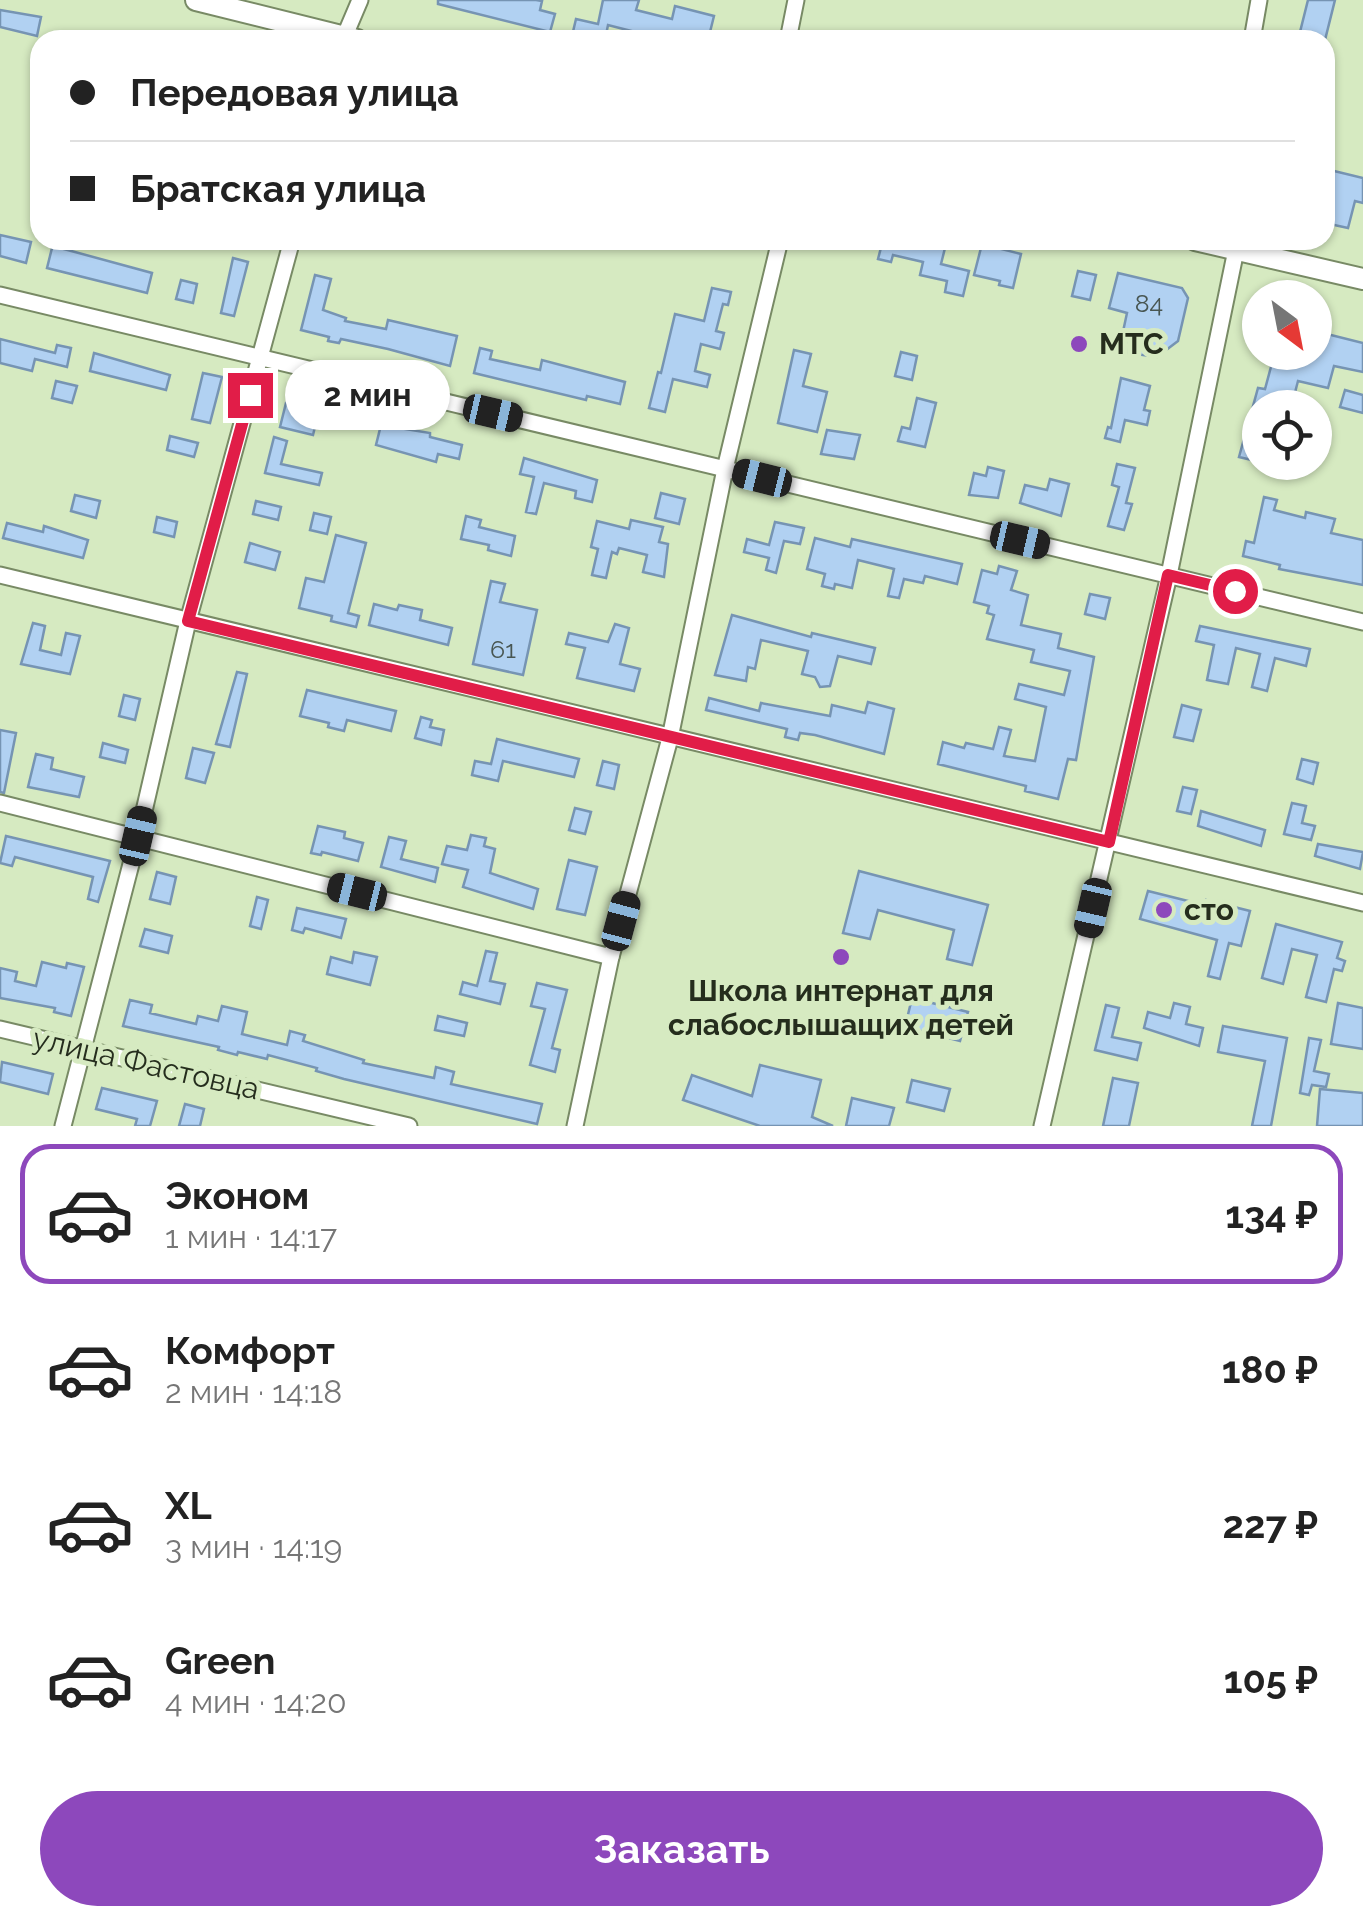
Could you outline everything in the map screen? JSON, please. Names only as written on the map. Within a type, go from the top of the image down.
[{"type":"street","points":[[196,0],[313,30]]},
{"type":"street","points":[[351,30],[360,0]]},
{"type":"street","points":[[790,30],[796,0]]},
{"type":"street","points":[[1254,30],[1260,0]]},
{"type":"street","points":[[63,1126],[138,836],[188,621],[289,250]]},
{"type":"street","points":[[575,1126],[611,958],[670,738],[725,469],[778,250]]},
{"type":"street","points":[[1042,1126],[1168,575],[1233,250]]},
{"type":"street","points":[[1253,250],[1363,279]]},
{"type":"street","points":[[0,295],[1363,622]]},
{"type":"street","points":[[0,574],[1363,903]]},
{"type":"street","points":[[0,803],[611,958]]},
{"type":"street","name":"улица Фастовца","points":[[0,1029],[409,1126]]},
{"type":"building","points":[[438,0],[536,0],[542,1],[540,10],[555,14],[551,30],[542,30],[438,4]]},
{"type":"building","points":[[603,0],[639,0],[636,10],[672,19],[675,6],[714,16],[710,30],[627,30],[608,25],[607,30],[573,30],[576,19],[598,24]]},
{"type":"building","points":[[1308,0],[1335,0],[1328,30],[1300,30]]},
{"type":"building","points":[[0,10],[41,17],[38,30],[30,30],[30,34],[0,27]]},
{"type":"building","points":[[1335,171],[1363,178],[1363,203],[1355,201],[1348,228],[1335,225]]},
{"type":"building","points":[[0,235],[30,242],[26,263],[0,256]]},
{"type":"building","points":[[52,250],[68,250],[152,273],[147,293],[47,268]]},
{"type":"building","points":[[880,250],[944,250],[941,264],[969,271],[963,296],[945,292],[947,281],[920,275],[923,262],[893,255],[891,262],[878,259]]},
{"type":"building","points":[[980,250],[1021,254],[1013,288],[974,275]]},
{"type":"building","points":[[233,258],[248,262],[234,316],[221,313]]},
{"type":"building","points":[[1078,271],[1096,275],[1090,300],[1072,296]]},
{"type":"building","points":[[1118,273],[1182,288],[1188,298],[1178,341],[1157,357],[1128,353],[1130,343],[1121,341],[1127,313],[1109,308]]},
{"type":"building","points":[[315,275],[331,279],[323,310],[346,318],[345,321],[386,329],[388,320],[457,336],[450,366],[341,339],[339,343],[328,341],[329,337],[301,330]]},
{"type":"building","points":[[181,280],[197,284],[193,303],[176,299]]},
{"type":"building","points":[[712,288],[731,292],[728,305],[723,304],[716,331],[724,333],[720,349],[701,344],[695,371],[710,375],[707,387],[673,379],[665,412],[649,408],[675,314],[704,321]]},
{"type":"building","points":[[1332,335],[1363,343],[1363,372],[1334,366],[1328,388],[1298,381],[1296,390],[1257,390],[1265,389],[1270,370],[1332,370]]},
{"type":"building","points":[[0,339],[55,353],[57,345],[71,348],[67,367],[35,359],[32,371],[0,363]]},
{"type":"building","points":[[480,348],[492,351],[490,359],[540,370],[542,360],[625,382],[620,404],[587,396],[586,400],[474,373]]},
{"type":"building","points":[[794,350],[811,354],[803,386],[827,392],[817,432],[778,423]]},
{"type":"building","points":[[901,352],[917,356],[912,380],[895,376]]},
{"type":"building","points":[[94,353],[170,375],[166,390],[90,371]]},
{"type":"building","points":[[203,373],[222,377],[210,423],[192,419]]},
{"type":"building","points":[[1121,378],[1150,386],[1144,410],[1150,411],[1147,425],[1125,420],[1120,442],[1105,438],[1108,427],[1111,428]]},
{"type":"building","points":[[56,381],[77,386],[72,403],[52,398]]},
{"type":"building","points":[[1345,390],[1363,395],[1363,413],[1340,407]]},
{"type":"building","points":[[917,398],[936,403],[925,447],[898,441],[902,427],[910,429]]},
{"type":"building","points":[[298,401],[320,406],[313,435],[280,427],[286,403],[297,405]]},
{"type":"building","points":[[381,425],[430,433],[430,437],[462,445],[459,459],[438,454],[436,462],[376,445]]},
{"type":"building","points":[[827,430],[860,435],[854,459],[821,454]]},
{"type":"building","points":[[170,436],[198,443],[194,457],[167,450]]},
{"type":"building","points":[[274,437],[287,441],[281,464],[322,473],[319,485],[265,473]]},
{"type":"building","points":[[524,458],[597,480],[592,502],[575,498],[576,491],[544,483],[536,514],[526,512],[534,477],[520,474]]},
{"type":"building","points":[[1117,464],[1135,468],[1126,503],[1132,504],[1124,530],[1108,526],[1119,487],[1112,485]]},
{"type":"building","points":[[988,467],[1004,471],[998,498],[969,495],[974,473],[986,476]]},
{"type":"building","points":[[1050,479],[1069,484],[1061,516],[1020,503],[1025,485],[1047,490]]},
{"type":"building","points":[[661,493],[685,499],[679,524],[655,518]]},
{"type":"building","points":[[75,495],[100,501],[96,518],[71,511]]},
{"type":"building","points":[[1264,497],[1277,500],[1274,510],[1305,518],[1306,512],[1335,519],[1331,533],[1363,540],[1363,585],[1279,569],[1280,565],[1243,556],[1246,541],[1254,543]]},
{"type":"building","points":[[256,501],[281,507],[278,520],[253,514]]},
{"type":"building","points":[[314,513],[331,517],[327,534],[310,530]]},
{"type":"building","points":[[466,516],[481,520],[479,527],[515,536],[511,556],[488,550],[489,545],[461,539]]},
{"type":"building","points":[[157,517],[177,522],[174,537],[154,532]]},
{"type":"building","points":[[631,520],[663,527],[659,542],[668,544],[664,577],[643,572],[647,555],[619,548],[617,554],[612,552],[606,578],[592,575],[598,549],[591,547],[597,521],[629,529]]},
{"type":"building","points":[[775,522],[804,528],[800,544],[784,541],[776,573],[766,570],[769,558],[744,552],[747,539],[769,545]]},
{"type":"building","points":[[7,523],[43,532],[44,526],[88,540],[83,558],[3,538]]},
{"type":"building","points":[[336,535],[366,543],[348,613],[359,616],[356,627],[299,608],[306,578],[324,582]]},
{"type":"building","points":[[815,538],[850,547],[852,539],[962,564],[957,584],[925,576],[923,583],[904,579],[899,598],[888,596],[894,569],[858,560],[852,588],[835,584],[834,589],[822,586],[825,574],[807,569]]},
{"type":"building","points":[[250,543],[280,552],[275,570],[245,562]]},
{"type":"building","points":[[999,566],[1017,571],[1011,590],[1028,595],[1021,625],[1061,634],[1058,648],[1094,657],[1076,760],[1068,759],[1058,799],[1025,791],[1026,786],[938,764],[943,742],[964,748],[966,743],[993,749],[999,727],[1011,730],[1004,756],[1035,761],[1046,707],[1015,699],[1019,684],[1064,695],[1070,671],[1031,662],[1034,650],[987,639],[994,615],[987,613],[989,606],[974,602],[982,570],[997,574]]},
{"type":"building","points":[[491,581],[505,584],[500,602],[537,610],[523,675],[473,664]]},
{"type":"building","points":[[1090,594],[1110,598],[1105,619],[1085,614]]},
{"type":"building","points":[[374,604],[397,610],[399,605],[422,610],[420,620],[452,628],[448,645],[369,625]]},
{"type":"building","points":[[732,615],[811,637],[812,633],[875,648],[871,664],[838,656],[830,686],[820,687],[815,677],[802,674],[808,651],[761,640],[755,669],[748,667],[746,681],[715,675]]},
{"type":"building","points":[[33,623],[45,626],[40,650],[61,655],[66,633],[80,636],[70,674],[21,664]]},
{"type":"building","points":[[615,624],[629,628],[620,664],[640,669],[634,691],[577,678],[585,648],[566,644],[569,633],[608,642]]},
{"type":"building","points":[[1200,626],[1310,649],[1306,666],[1275,658],[1267,691],[1252,687],[1260,654],[1236,648],[1228,684],[1207,680],[1214,645],[1196,641]]},
{"type":"building","points":[[237,672],[247,674],[230,747],[216,744]]},
{"type":"building","points":[[307,690],[396,711],[391,731],[347,720],[344,731],[300,716]]},
{"type":"building","points":[[124,695],[140,699],[135,720],[119,716]]},
{"type":"building","points":[[709,698],[759,711],[761,703],[830,716],[832,705],[865,713],[868,702],[894,709],[884,754],[815,735],[800,733],[798,740],[785,737],[787,729],[706,710]]},
{"type":"building","points":[[1182,705],[1201,710],[1193,741],[1174,737]]},
{"type":"building","points":[[421,717],[432,720],[430,727],[444,730],[441,745],[415,738]]},
{"type":"building","points":[[0,730],[16,733],[4,793],[0,792]]},
{"type":"building","points":[[497,739],[579,759],[574,777],[503,761],[498,781],[472,775],[475,761],[491,764]]},
{"type":"building","points":[[103,743],[128,750],[125,763],[100,757]]},
{"type":"building","points":[[193,748],[214,753],[205,783],[186,778]]},
{"type":"building","points":[[36,754],[53,758],[51,769],[84,777],[79,797],[28,787]]},
{"type":"building","points":[[1302,759],[1318,763],[1313,784],[1297,779]]},
{"type":"building","points":[[603,761],[619,765],[614,789],[597,785]]},
{"type":"building","points":[[1183,787],[1197,790],[1191,814],[1177,811]]},
{"type":"building","points":[[1292,803],[1306,806],[1302,823],[1315,826],[1311,840],[1284,834]]},
{"type":"building","points":[[575,808],[591,812],[585,834],[569,830]]},
{"type":"building","points":[[1201,811],[1265,830],[1261,846],[1198,826]]},
{"type":"building","points":[[318,826],[345,832],[344,838],[363,843],[358,861],[311,853]]},
{"type":"building","points":[[471,835],[486,838],[484,846],[495,849],[490,873],[538,889],[533,909],[463,887],[468,870],[442,864],[447,846],[467,850]]},
{"type":"building","points":[[6,836],[110,861],[98,902],[88,899],[93,877],[15,857],[12,866],[0,863]]},
{"type":"building","points":[[389,837],[406,841],[401,859],[438,868],[435,882],[381,867]]},
{"type":"building","points":[[1318,844],[1363,852],[1360,869],[1315,856]]},
{"type":"building","points":[[569,860],[597,867],[585,915],[557,909]]},
{"type":"building","points":[[859,871],[988,905],[972,965],[947,959],[954,930],[878,910],[870,939],[843,933]]},
{"type":"building","points":[[157,872],[176,877],[170,904],[150,899]]},
{"type":"building","points":[[1148,891],[1250,911],[1241,946],[1229,943],[1220,979],[1208,976],[1217,940],[1140,919]]},
{"type":"building","points":[[257,897],[268,900],[261,929],[250,926]]},
{"type":"building","points":[[297,908],[346,919],[341,938],[305,928],[303,933],[292,930]]},
{"type":"building","points":[[1276,924],[1342,942],[1337,958],[1345,961],[1342,971],[1334,969],[1326,1002],[1306,997],[1317,955],[1292,949],[1283,984],[1262,978]]},
{"type":"building","points":[[145,929],[172,936],[168,953],[140,946]]},
{"type":"building","points":[[486,951],[497,953],[490,981],[505,984],[500,1004],[460,994],[463,982],[477,986]]},
{"type":"building","points":[[354,952],[377,957],[370,985],[327,974],[331,957],[352,963]]},
{"type":"building","points":[[42,962],[66,968],[67,963],[84,967],[71,1016],[54,1012],[55,1008],[0,998],[0,968],[17,972],[15,981],[36,986]]},
{"type":"building","points":[[537,983],[567,990],[552,1048],[560,1050],[555,1072],[530,1065],[545,1009],[531,1006]]},
{"type":"building","points":[[912,998],[968,1012],[960,1041],[905,1027]]},
{"type":"building","points":[[130,1000],[152,1005],[150,1013],[196,1024],[198,1016],[218,1021],[222,1006],[247,1012],[242,1034],[287,1045],[290,1031],[305,1035],[303,1041],[364,1060],[363,1063],[434,1078],[436,1067],[454,1072],[451,1084],[542,1104],[537,1124],[344,1079],[268,1055],[267,1059],[238,1052],[237,1055],[218,1050],[219,1047],[123,1026]]},
{"type":"building","points":[[1174,1003],[1190,1007],[1186,1024],[1203,1028],[1199,1046],[1144,1028],[1148,1012],[1170,1018]]},
{"type":"building","points":[[1338,1003],[1363,1008],[1363,1049],[1331,1044]]},
{"type":"building","points":[[1106,1005],[1119,1008],[1112,1037],[1141,1043],[1137,1060],[1095,1050]]},
{"type":"building","points":[[438,1016],[467,1023],[464,1036],[435,1030]]},
{"type":"building","points":[[1223,1026],[1287,1038],[1271,1126],[1252,1126],[1265,1061],[1218,1052]]},
{"type":"building","points":[[1309,1038],[1321,1040],[1314,1071],[1329,1074],[1326,1087],[1312,1085],[1309,1095],[1300,1093]]},
{"type":"building","points":[[2,1062],[53,1074],[48,1094],[0,1082]]},
{"type":"building","points":[[760,1065],[821,1080],[812,1117],[833,1126],[760,1126],[683,1100],[692,1075],[752,1096]]},
{"type":"building","points":[[1113,1078],[1138,1083],[1129,1126],[1103,1126]]},
{"type":"building","points":[[912,1080],[950,1089],[944,1111],[907,1102]]},
{"type":"building","points":[[102,1088],[157,1101],[150,1126],[135,1126],[137,1119],[96,1109]]},
{"type":"building","points":[[1320,1089],[1363,1093],[1363,1126],[1317,1126]]},
{"type":"building","points":[[852,1098],[894,1108],[889,1126],[846,1126]]},
{"type":"building","points":[[185,1104],[204,1109],[200,1126],[179,1126]]},
{"type":"place","name":"МТС","points":[[1079,344]]},
{"type":"place","name":"сто","points":[[1164,910]]},
{"type":"place","name":"Школа интернат для слабослышащих детей","points":[[841,957]]},
{"type":"route","points":[[250,395],[188,621],[1109,842],[1168,575],[1235,591]]}]
